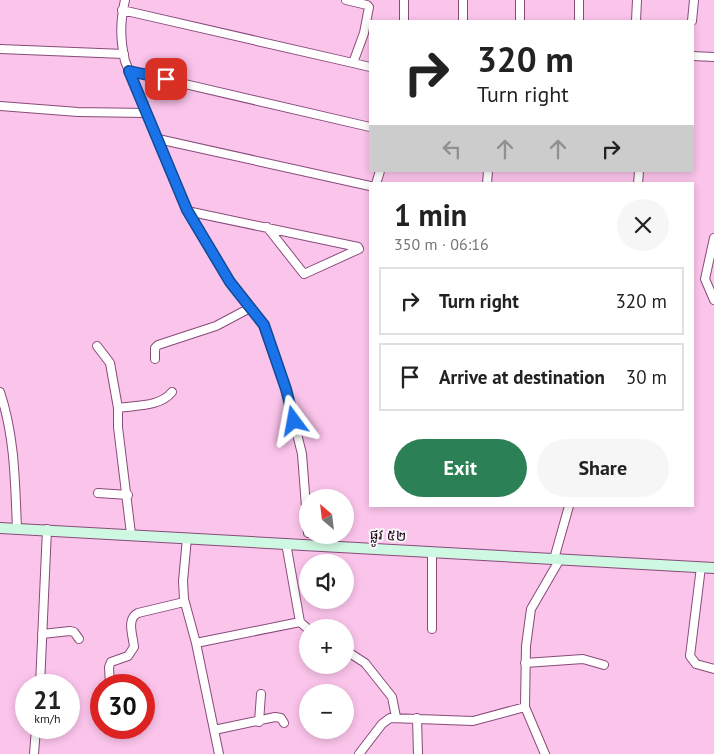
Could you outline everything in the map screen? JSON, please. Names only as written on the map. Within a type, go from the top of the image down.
[{"type":"street","points":[[125,0],[120,25],[124,54],[129,71],[187,210],[230,282],[264,325],[286,389],[302,454],[305,489]]},
{"type":"street","points":[[346,0],[369,7],[364,34],[353,63]]},
{"type":"street","points":[[404,0],[404,20]]},
{"type":"street","points":[[463,0],[463,20]]},
{"type":"street","points":[[520,0],[520,20]]},
{"type":"street","points":[[579,0],[579,20]]},
{"type":"street","points":[[636,20],[637,0]]},
{"type":"street","points":[[692,20],[694,0]]},
{"type":"street","points":[[122,10],[369,67]]},
{"type":"street","points":[[0,50],[124,54]]},
{"type":"street","points":[[694,56],[714,57]]},
{"type":"street","points":[[129,71],[369,127]]},
{"type":"street","points":[[0,106],[78,112],[146,113]]},
{"type":"street","points":[[158,139],[369,186]]},
{"type":"street","points":[[187,210],[267,227],[358,247],[359,249],[304,274],[267,227]]},
{"type":"street","points":[[714,238],[712,256],[705,280],[714,300]]},
{"type":"street","points":[[155,359],[155,348],[158,345],[216,326],[250,308]]},
{"type":"street","points":[[97,346],[110,363],[118,408],[118,427],[128,495],[131,534]]},
{"type":"street","points":[[0,392],[12,432],[17,529]]},
{"type":"street","points":[[118,408],[159,402],[166,399],[172,392]]},
{"type":"street","points":[[98,493],[128,495]]},
{"type":"street","points":[[545,754],[525,707],[525,663],[531,609],[557,559],[570,507]]},
{"type":"street","name":"ផ្លូវ ៥២","points":[[0,528],[47,529],[286,544],[299,540]]},
{"type":"street","points":[[40,674],[47,529]]},
{"type":"street","points":[[187,538],[183,581],[184,602],[196,643],[219,754]]},
{"type":"street","name":"ផ្លូវ ៥២","points":[[354,543],[432,552],[714,568]]},
{"type":"street","points":[[286,544],[299,619]]},
{"type":"street","points":[[432,552],[432,629]]},
{"type":"street","points":[[701,567],[690,656],[696,664],[714,669]]},
{"type":"street","points":[[109,674],[109,668],[112,662],[128,656],[134,647],[130,622],[132,617],[138,612],[184,602]]},
{"type":"street","points":[[196,643],[299,622]]},
{"type":"street","points":[[42,634],[70,631],[74,632],[79,640]]},
{"type":"street","points":[[354,656],[365,663],[392,697],[396,717]]},
{"type":"street","points":[[525,663],[582,659],[604,665]]},
{"type":"street","points":[[259,722],[261,694]]},
{"type":"street","points":[[358,754],[382,724],[396,717],[473,721],[525,707]]},
{"type":"street","points":[[214,730],[279,717],[284,723]]},
{"type":"street","points":[[417,718],[418,754]]},
{"type":"street","points":[[34,754],[35,739]]},
{"type":"route","points":[[166,79],[129,71],[187,210],[230,282],[264,325],[286,389],[294,421]]}]
